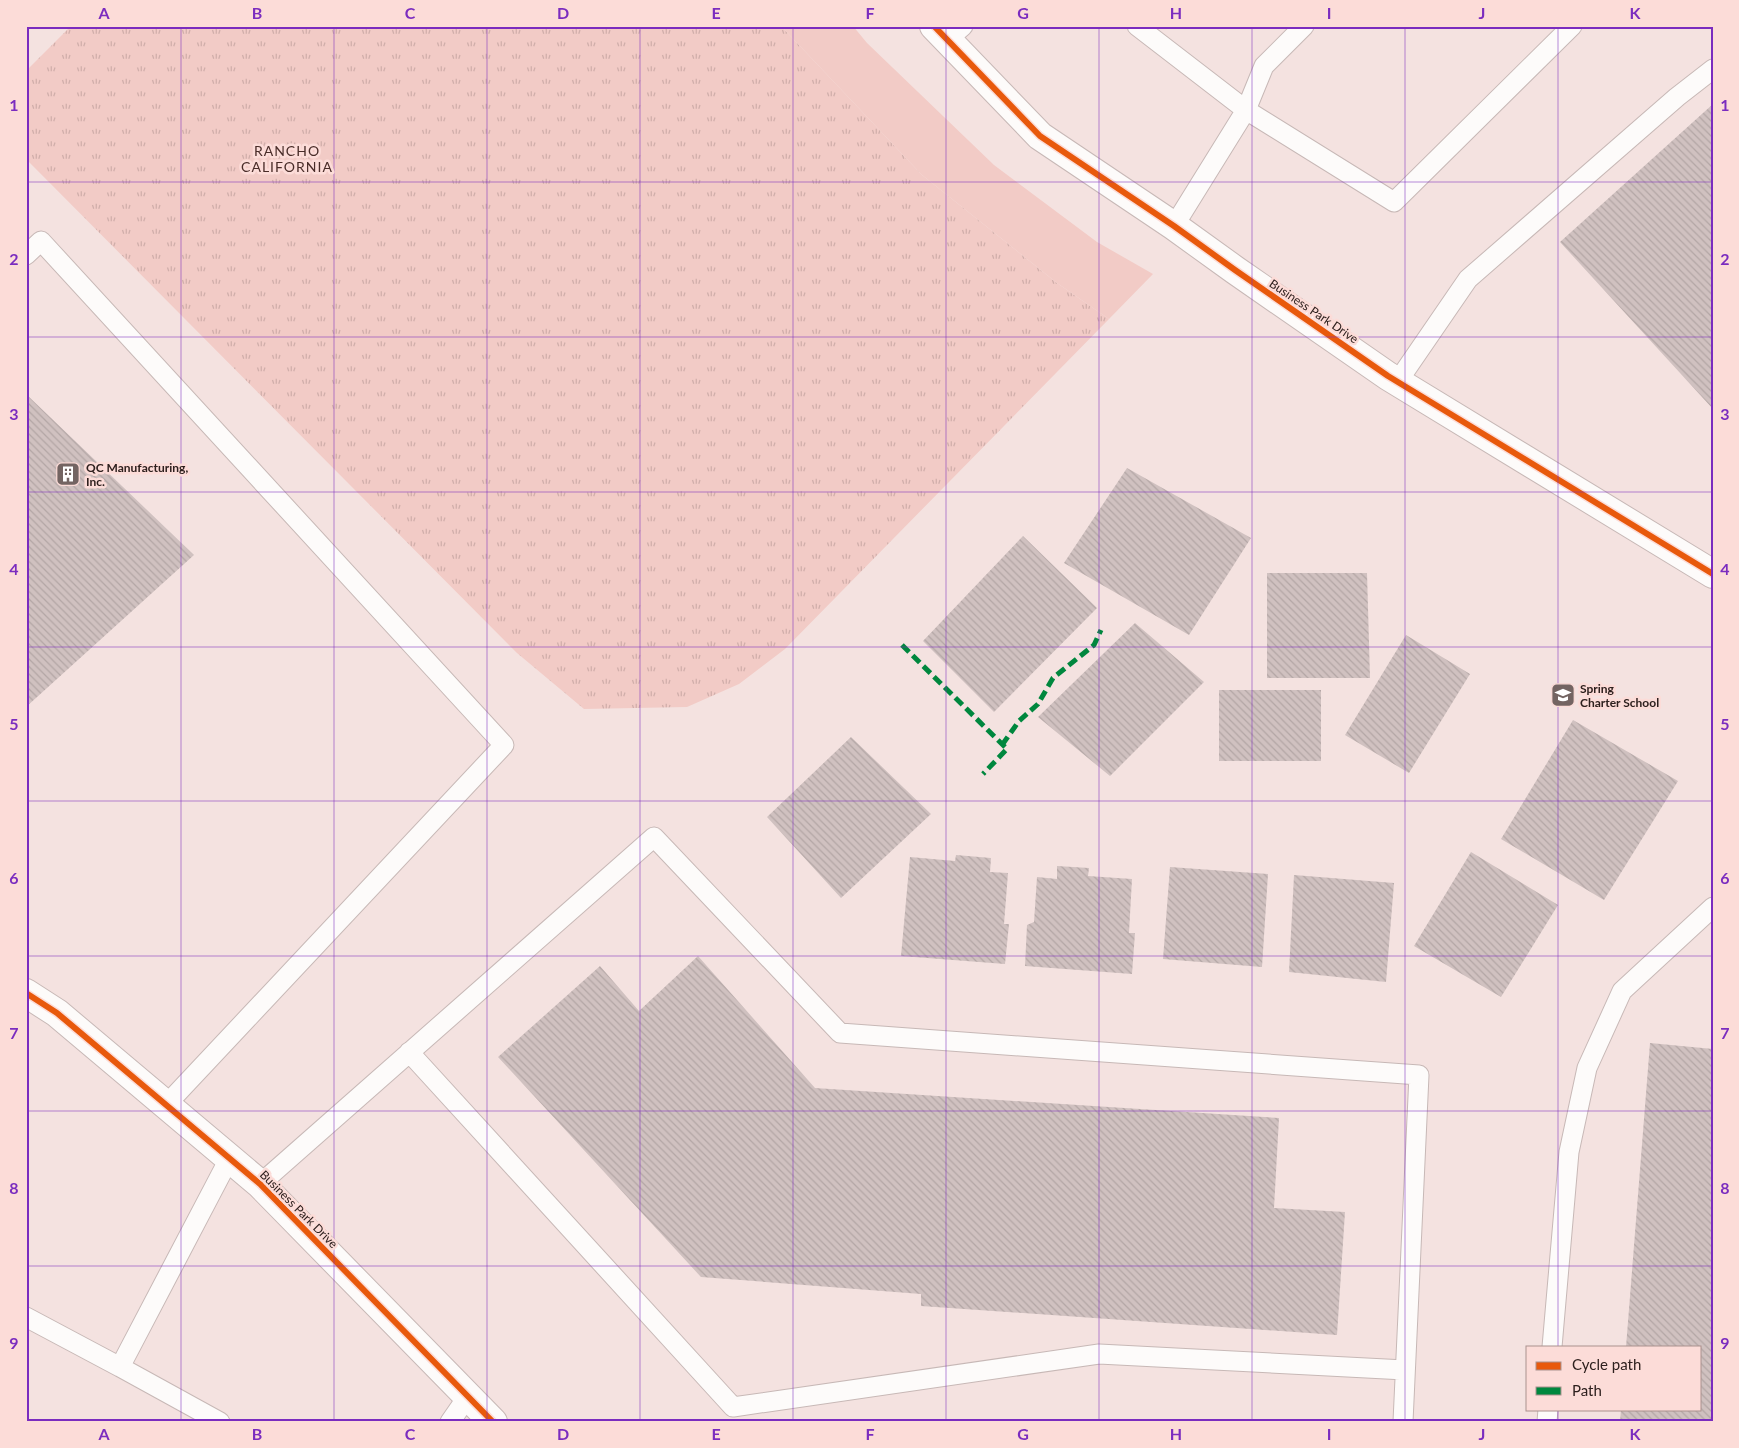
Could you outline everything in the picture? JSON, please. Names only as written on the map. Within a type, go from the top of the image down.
[{"type":"street","name":"Business Park Drive","points":[[948,31],[1040,136],[1398,381],[1713,574]]},
{"type":"street","name":"Business Park Drive","points":[[26,993],[57,1013],[260,1184],[493,1422]]},
{"type":"lane","points":[[1137,26],[1246,110],[1394,202],[1572,26]]},
{"type":"lane","points":[[1174,226],[1246,110],[1264,66],[1304,26]]},
{"type":"lane","points":[[1398,381],[1468,280],[1677,97],[1713,69]]},
{"type":"lane","points":[[26,255],[41,241],[504,745],[166,1105]]},
{"type":"lane","points":[[260,1184],[654,837],[840,1033],[1419,1074],[1403,1422]]},
{"type":"lane","points":[[1552,1346],[1570,1152],[1587,1068],[1622,991],[1713,907]]},
{"type":"lane","points":[[410,1052],[732,1407],[1098,1354],[1405,1370]]},
{"type":"lane","points":[[120,1367],[229,1159]]},
{"type":"lane","points":[[26,1317],[220,1422]]},
{"type":"lane","points":[[450,1422],[468,1396]]},
{"type":"green space","points":[[71,26],[781,26],[922,175],[1057,283],[1109,319],[785,649],[739,684],[687,707],[584,709],[517,653],[26,159],[26,71]]},
{"type":"green space","points":[[781,26],[853,26],[867,43],[994,165],[1097,242],[1153,274],[1109,319],[1057,283],[922,175]]},
{"type":"building","points":[[1713,104],[1713,409],[1560,242]]},
{"type":"building","name":"QC Manufacturing, Inc.","points":[[26,394],[194,555],[26,707]]},
{"type":"building","points":[[1127,468],[1251,538],[1189,635],[1064,563]]},
{"type":"building","points":[[1023,536],[1097,608],[994,712],[923,641]]},
{"type":"building","points":[[1267,573],[1367,573],[1370,678],[1267,678]]},
{"type":"building","points":[[1135,623],[1204,682],[1110,776],[1038,717]]},
{"type":"building","points":[[1406,635],[1470,674],[1409,773],[1345,735]]},
{"type":"building","points":[[1219,690],[1321,690],[1321,761],[1219,761]]},
{"type":"building","points":[[1573,720],[1678,781],[1604,900],[1501,839]]},
{"type":"building","points":[[851,737],[931,814],[841,898],[767,817]]},
{"type":"building","points":[[1471,852],[1558,905],[1501,997],[1414,946]]},
{"type":"building","points":[[956,855],[991,858],[990,872],[1008,873],[1004,924],[1009,924],[1005,964],[901,956],[910,857],[955,861]]},
{"type":"building","points":[[1057,866],[1089,868],[1088,876],[1132,879],[1129,933],[1135,933],[1132,974],[1025,966],[1027,925],[1034,922],[1037,877],[1057,879]]},
{"type":"building","points":[[1170,867],[1268,874],[1262,967],[1163,959]]},
{"type":"building","points":[[1294,875],[1394,883],[1386,982],[1289,972]]},
{"type":"building","points":[[698,956],[815,1088],[1279,1118],[1274,1208],[1345,1212],[1337,1335],[921,1306],[921,1294],[701,1277],[498,1057],[600,966],[639,1011]]},
{"type":"building","points":[[1650,1043],[1713,1049],[1713,1422],[1620,1422],[1621,1410],[1702,1410],[1702,1346],[1626,1346]]},
{"type":"marked path","points":[[1002,745],[1019,721],[1038,704],[1053,678],[1094,645],[1101,630]]},
{"type":"marked path","points":[[902,645],[1007,749],[983,774]]},
{"type":"cycle path","points":[[934,26],[1040,136],[1174,226],[1388,376],[1713,574]]},
{"type":"cycle path","points":[[26,993],[57,1013],[260,1184],[493,1422]]},
{"type":"place","name":"QC Manufacturing, Inc.","points":[[68,474]]},
{"type":"place","name":"Spring Charter School","points":[[1563,695]]},
{"type":"district","name":"RANCHO CALIFORNIA","points":[[287,158]]}]
